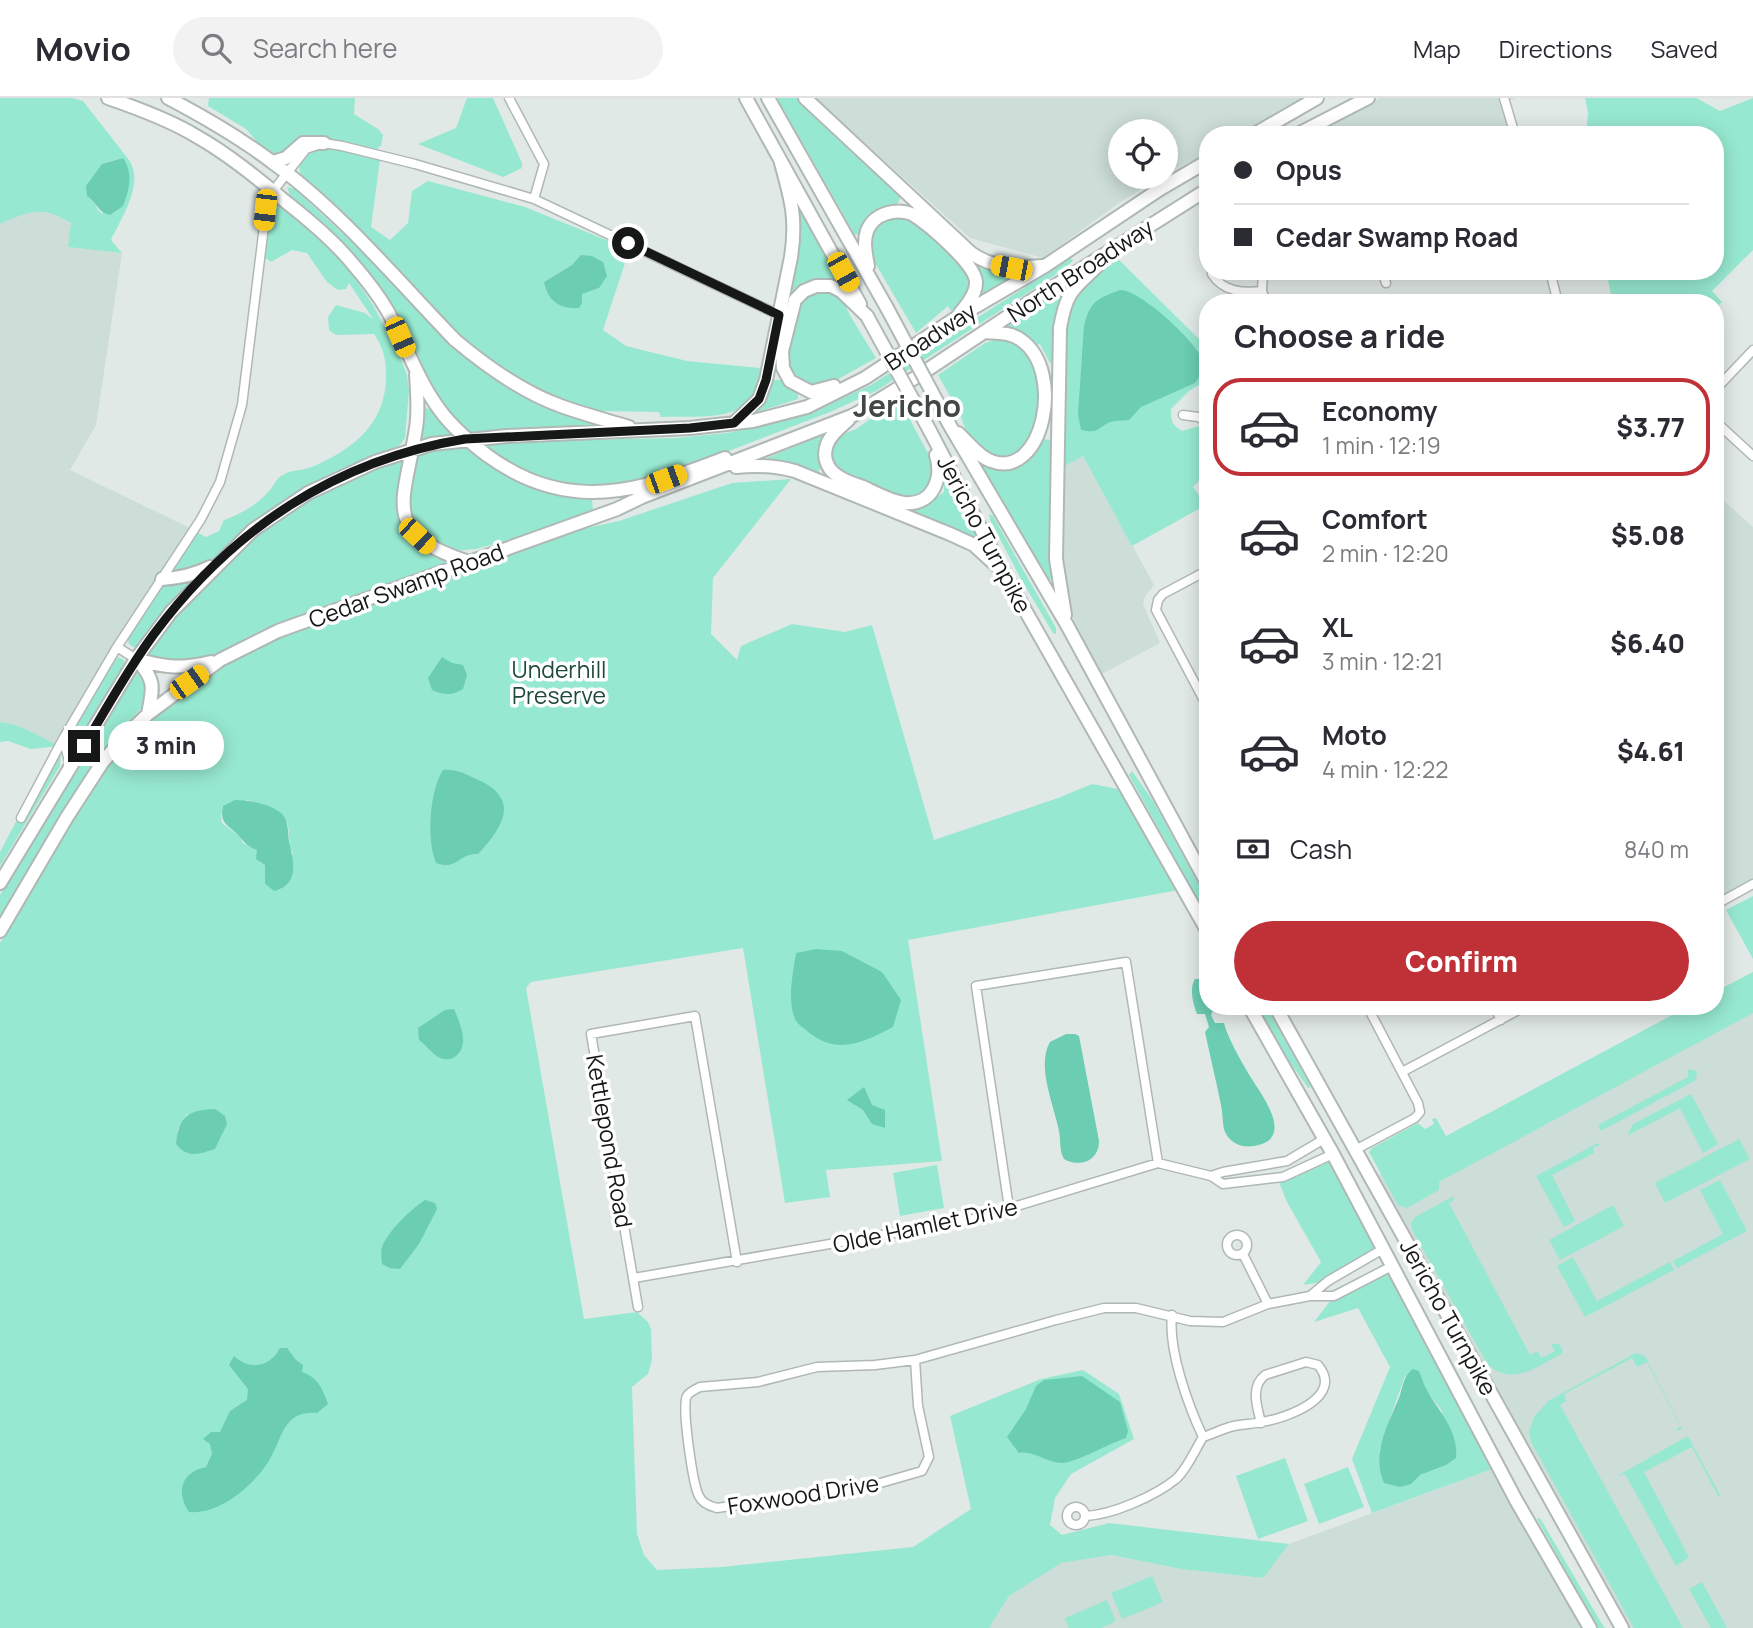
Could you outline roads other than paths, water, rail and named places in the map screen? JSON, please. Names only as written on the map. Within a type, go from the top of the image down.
[{"type":"main road","points":[[108,98],[195,135],[235,161],[304,216],[351,261],[386,310],[415,370],[441,413],[465,439],[499,464],[540,484],[586,493],[625,490],[666,479],[848,408],[918,376]]},
{"type":"main road","points":[[168,98],[215,123],[286,172],[324,205],[456,340],[479,360],[547,401],[639,430]]},
{"type":"main road","name":"Jericho Turnpike","points":[[746,98],[930,431],[1004,573],[1199,916]]},
{"type":"main road","name":"Jericho Turnpike","points":[[768,98],[870,277],[949,424],[1067,625],[1199,869]]},
{"type":"main road","points":[[805,98],[971,253],[991,264],[1011,268],[1045,266]]},
{"type":"main road","points":[[1269,126],[1317,98]]},
{"type":"main road","points":[[1314,126],[1368,98]]},
{"type":"main road","points":[[273,162],[293,153],[303,143],[324,143]]},
{"type":"main road","points":[[734,423],[759,399],[766,380],[794,237],[794,208],[781,163]]},
{"type":"main road","name":"Broadway","points":[[865,378],[1199,166]]},
{"type":"main road","name":"North Broadway","points":[[918,376],[1199,195]]},
{"type":"main road","points":[[870,277],[864,246],[868,228],[881,216],[891,212],[905,211],[912,214],[965,261],[975,275],[976,288],[956,318]]},
{"type":"main road","points":[[1067,625],[1056,559],[1060,328],[1070,293],[1098,267],[1109,251]]},
{"type":"main road","points":[[865,378],[811,392],[790,381],[781,359],[792,305],[804,291],[816,286],[831,286],[841,290],[867,316]]},
{"type":"main road","points":[[949,424],[986,459],[999,463],[1012,462],[1025,453],[1039,433],[1044,418],[1046,393],[1037,360],[1022,340],[1004,333],[984,332]]},
{"type":"main road","points":[[415,370],[418,401],[416,428],[402,494],[408,523],[428,546],[469,562]]},
{"type":"main road","name":"Cedar Swamp Road","points":[[0,930],[88,782],[121,740],[148,714],[219,660],[278,631],[617,509],[854,415],[918,376]]},
{"type":"main road","points":[[0,883],[136,659],[171,612],[253,530],[308,493],[375,462],[465,439],[690,428],[753,421],[807,407],[865,378]]},
{"type":"main road","points":[[854,415],[829,440],[825,458],[829,468],[841,478],[901,502],[911,503],[926,498],[935,490],[940,469],[930,431]]},
{"type":"main road","points":[[715,471],[749,466],[795,471],[974,545],[1004,573]]},
{"type":"main road","points":[[162,579],[182,578],[199,573],[220,561]]},
{"type":"main road","points":[[136,659],[162,667],[181,668],[219,660]]},
{"type":"main road","points":[[136,659],[151,676],[153,690],[148,714]]},
{"type":"main road","points":[[1083,711],[1106,700]]},
{"type":"main road","name":"Jericho Turnpike","points":[[1254,1015],[1333,1154],[1517,1502],[1590,1628]]},
{"type":"main road","name":"Jericho Turnpike","points":[[1280,1015],[1622,1628]]},
{"type":"street","points":[[509,98],[544,164],[534,199]]},
{"type":"street","points":[[1504,98],[1512,126]]},
{"type":"street","points":[[21,818],[117,647],[211,501],[232,443],[242,405],[265,210],[273,191],[306,149],[324,143],[415,164],[534,199],[779,315]]},
{"type":"street","points":[[1216,280],[1234,291],[1262,291]]},
{"type":"street","points":[[1263,280],[1263,294]]},
{"type":"street","points":[[1724,381],[1753,350]]},
{"type":"street","points":[[1183,415],[1199,417]]},
{"type":"street","points":[[1724,429],[1753,456]]},
{"type":"street","points":[[1199,575],[1168,591],[1160,598],[1156,610],[1199,689]]},
{"type":"street","points":[[117,647],[136,659]]},
{"type":"street","points":[[63,739],[71,768]]},
{"type":"street","points":[[1724,900],[1753,884]]},
{"type":"street","points":[[1009,1208],[976,986],[1126,962],[1158,1163],[1211,1176],[1223,1184],[1283,1177],[1333,1154]]},
{"type":"street","points":[[1355,1150],[1415,1118],[1420,1112],[1418,1103],[1372,1015]]},
{"type":"street","points":[[1498,1015],[1501,1020]]},
{"type":"street","points":[[1402,1072],[1510,1015]]},
{"type":"street","name":"Kettlepond Road","points":[[638,1307],[591,1034],[695,1016],[737,1262]]},
{"type":"street","points":[[1211,1176],[1282,1162],[1324,1139]]},
{"type":"street","name":"Olde Hamlet Drive","points":[[634,1278],[974,1219],[1158,1163]]},
{"type":"street","name":"Foxwood Drive","points":[[1310,1296],[1328,1281],[1383,1249]]},
{"type":"street","points":[[1243,1254],[1268,1304]]},
{"type":"street","name":"Foxwood Drive","points":[[915,1360],[918,1406],[929,1457],[922,1471],[877,1484],[716,1508],[709,1506],[699,1496],[684,1412],[687,1396],[700,1387],[758,1382],[817,1367],[875,1365],[915,1360],[1104,1308],[1136,1308],[1191,1321],[1223,1322],[1268,1304],[1310,1296],[1334,1296],[1392,1266]]},
{"type":"street","points":[[1172,1315],[1170,1329],[1178,1366],[1203,1437]]},
{"type":"street","points":[[1085,1516],[1099,1515],[1133,1504],[1177,1478],[1203,1437],[1231,1427],[1261,1423],[1289,1415],[1311,1402],[1323,1393],[1326,1377],[1318,1365],[1306,1362],[1260,1380],[1256,1391],[1261,1423]]},
{"type":"district","name":"Jericho","points":[[907,405]]},
{"type":"park label","name":"Underhill Preserve","points":[[559,682]]}]
